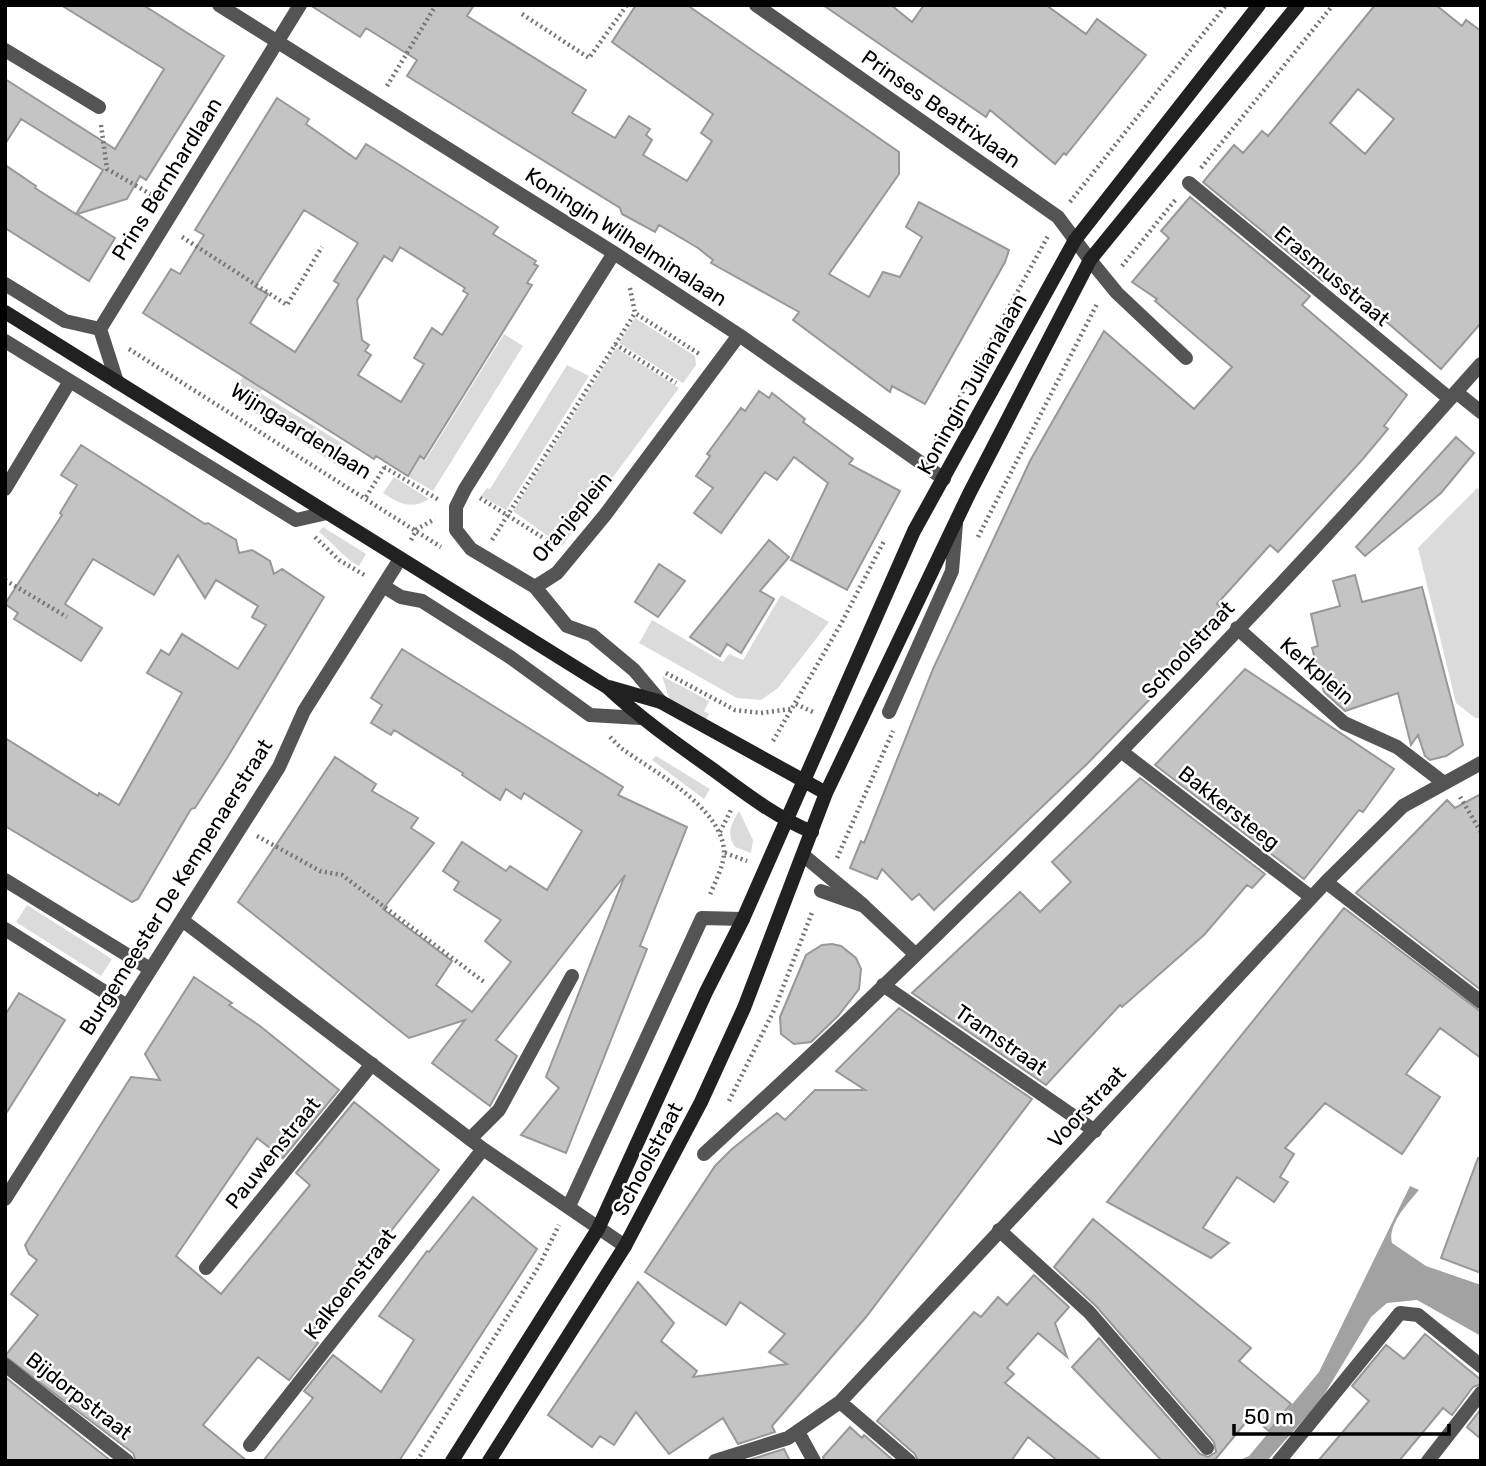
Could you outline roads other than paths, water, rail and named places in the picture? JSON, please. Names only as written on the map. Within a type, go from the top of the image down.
[{"type":"main road","name":"Koningin Julianalaan","points":[[785,821],[914,530],[1075,240],[1259,5]]},
{"type":"main road","points":[[5,312],[607,687],[640,718],[785,821],[812,831],[826,793],[956,522],[1090,260],[1298,5]]},
{"type":"main road","points":[[607,687],[661,702],[826,793]]},
{"type":"main road","name":"Schoolstraat","points":[[452,1461],[598,1228],[706,992],[743,919],[785,821]]},
{"type":"main road","name":"Schoolstraat","points":[[489,1461],[625,1246],[706,1091],[744,1008],[812,831]]},
{"type":"street","name":"Koningin Wilhelminalaan","points":[[219,5],[620,256],[739,335],[943,479]]},
{"type":"street","name":"Prins Bernhardlaan","points":[[100,329],[300,5]]},
{"type":"street","name":"Prinses Beatrixlaan","points":[[756,5],[1059,217],[1090,260]]},
{"type":"street","points":[[5,50],[99,107]]},
{"type":"street","name":"Erasmusstraat","points":[[1189,183],[1453,396],[1481,412]]},
{"type":"street","name":"Oranjeplein","points":[[620,256],[465,489],[456,507],[456,530],[471,549],[535,587],[557,573],[605,515],[739,335]]},
{"type":"street","points":[[1090,260],[1108,282],[1186,358]]},
{"type":"street","points":[[5,284],[65,321],[100,329],[117,382]]},
{"type":"street","points":[[5,341],[296,520],[327,513]]},
{"type":"street","name":"Schoolstraat","points":[[704,1154],[883,985],[1122,752],[1481,364]]},
{"type":"street","points":[[5,489],[70,382]]},
{"type":"street","points":[[893,717],[952,571],[956,522]]},
{"type":"street","name":"Burgemeester De Kempenaerstraat","points":[[5,1199],[279,766],[304,711],[400,559]]},
{"type":"street","points":[[383,586],[401,597],[422,601],[510,657],[590,715],[640,718]]},
{"type":"street","points":[[535,587],[567,626],[592,635],[634,670],[661,702]]},
{"type":"street","name":"Kerkplein","points":[[1237,628],[1344,723],[1397,747],[1444,783]]},
{"type":"street","name":"Bakkersteeg","points":[[1122,752],[1311,897]]},
{"type":"street","name":"Voorstraat","points":[[715,1461],[788,1438],[840,1402],[1325,882],[1403,806],[1481,763]]},
{"type":"street","points":[[803,855],[864,906],[915,954]]},
{"type":"street","points":[[5,880],[150,969]]},
{"type":"street","points":[[1325,882],[1481,1002]]},
{"type":"street","points":[[821,891],[864,906]]},
{"type":"street","points":[[569,1206],[702,918],[743,919]]},
{"type":"street","points":[[182,920],[483,1149],[625,1246]]},
{"type":"street","points":[[5,929],[127,1006]]},
{"type":"street","points":[[470,1139],[499,1110],[572,976]]},
{"type":"street","name":"Tramstraat","points":[[883,985],[1095,1131]]},
{"type":"street","name":"Pauwenstraat","points":[[206,1268],[372,1064]]},
{"type":"street","name":"Kalkoenstraat","points":[[250,1446],[483,1149]]},
{"type":"street","points":[[999,1230],[1089,1312],[1207,1448]]},
{"type":"street","points":[[1279,1461],[1400,1313],[1418,1315],[1481,1366]]},
{"type":"street","name":"Bijdorpstraat","points":[[5,1365],[127,1461]]},
{"type":"street","points":[[1428,1461],[1481,1393]]},
{"type":"street","points":[[840,1402],[909,1461]]},
{"type":"street","points":[[798,1432],[814,1461]]}]
